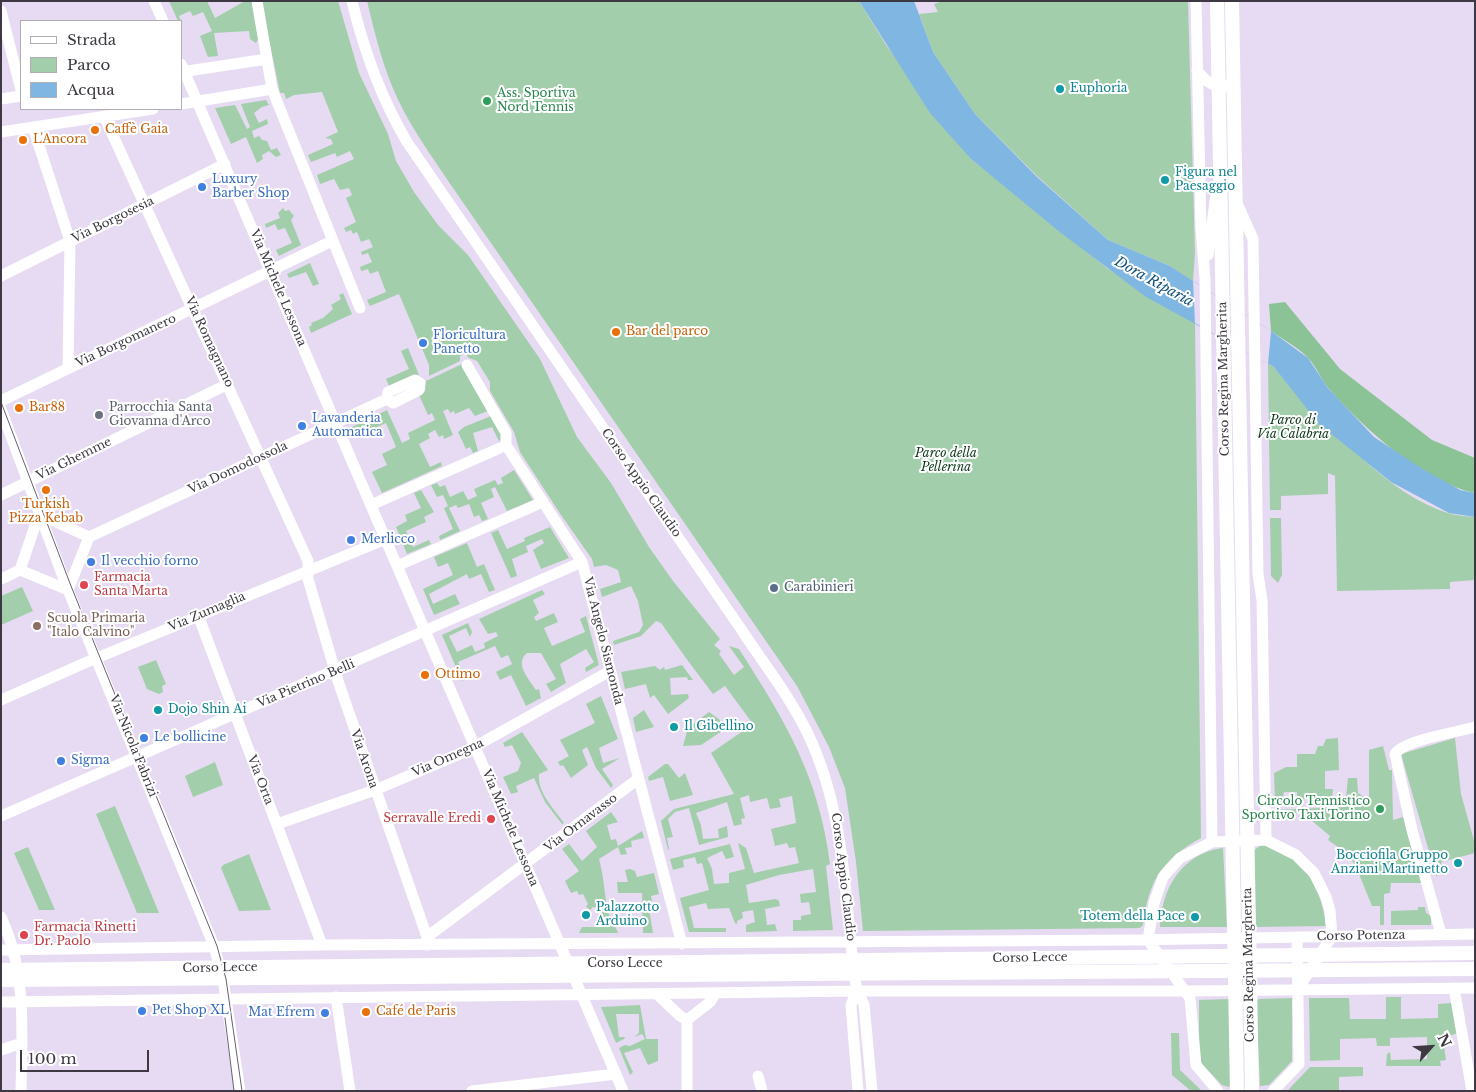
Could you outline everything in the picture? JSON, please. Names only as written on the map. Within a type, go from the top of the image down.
[{"type":"main road","name":"Corso Regina Margherita","points":[[1217,1],[1237,1091]]},
{"type":"main road","name":"Corso Regina Margherita","points":[[1232,1],[1252,1091]]},
{"type":"main road","name":"Corso Potenza","points":[[1249,955],[1475,953]]},
{"type":"main road","name":"Corso Lecce","points":[[571,970],[680,974],[1160,956],[1249,955]]},
{"type":"main road","name":"Corso Lecce","points":[[1,980],[19,976],[854,967],[1172,972],[1249,971]]},
{"type":"main road","name":"Corso Lecce","points":[[1,970],[19,976]]},
{"type":"main road","points":[[1249,971],[1475,970]]},
{"type":"street","points":[[154,1],[163,20]]},
{"type":"street","points":[[257,1],[272,90],[360,308]]},
{"type":"street","name":"Corso Appio Claudio","points":[[352,1],[362,41],[380,90],[420,162],[784,692],[807,732],[825,777],[838,824],[857,991],[864,1004],[872,1091]]},
{"type":"street","name":"Corso Regina Margherita","points":[[1196,1],[1206,353],[1212,842]]},
{"type":"street","points":[[1,11],[20,86]]},
{"type":"street","points":[[182,69],[267,59]]},
{"type":"street","name":"Via Michele Lessona","points":[[182,69],[225,164],[623,1091]]},
{"type":"street","points":[[1197,70],[1205,81],[1219,87],[1234,86]]},
{"type":"street","points":[[182,104],[272,90]]},
{"type":"street","points":[[1,99],[20,96]]},
{"type":"street","points":[[1,132],[146,110]]},
{"type":"street","name":"Via Romagnano","points":[[104,116],[308,561],[308,570]]},
{"type":"street","points":[[33,127],[70,241],[68,368]]},
{"type":"street","name":"Corso Regina Margherita","points":[[1204,279],[1220,159]]},
{"type":"street","name":"Via Borgosesia","points":[[1,276],[225,164]]},
{"type":"street","name":"Corso Regina Margherita","points":[[1236,201],[1253,240],[1258,574],[1262,600],[1266,840]]},
{"type":"street","name":"Via Borgomanero","points":[[1,401],[332,241]]},
{"type":"street","name":"Via Angelo Sismonda","points":[[467,364],[506,433],[506,446],[582,562],[682,944]]},
{"type":"street","name":"Via Ghemme","points":[[1,494],[228,384]]},
{"type":"street","name":"Via Domodossola","points":[[89,536],[387,399]]},
{"type":"street","name":"Via Nicola Fabrizi","points":[[1,409],[68,590],[138,756],[214,946],[226,998],[240,1091]]},
{"type":"street","points":[[372,505],[500,448]]},
{"type":"street","points":[[397,566],[536,505]]},
{"type":"street","points":[[1,580],[20,570],[39,514],[89,536],[68,590],[20,570]]},
{"type":"street","name":"Via Zumaglia","points":[[1,700],[198,615],[386,539]]},
{"type":"street","name":"Via Pietrino Belli","points":[[1,816],[582,562]]},
{"type":"street","name":"Via Arona","points":[[308,570],[308,579],[335,671],[427,941]]},
{"type":"street","points":[[1209,599],[1262,600]]},
{"type":"street","name":"Via Orta","points":[[198,615],[322,945]]},
{"type":"street","name":"Via Omegna","points":[[277,824],[375,790],[475,748],[610,671]]},
{"type":"street","points":[[1211,700],[1264,698]]},
{"type":"street","points":[[1441,934],[1412,830],[1395,754],[1398,750],[1412,744],[1475,727]]},
{"type":"street","name":"Via Ornavasso","points":[[427,941],[638,780]]},
{"type":"street","points":[[1218,1091],[1196,1065],[1190,998],[1187,991],[1148,940],[1154,903],[1163,878],[1180,858],[1212,842],[1266,840],[1296,855],[1314,873],[1326,897],[1330,911],[1332,936],[1320,954],[1303,971],[1298,989],[1300,1064],[1273,1091]]},
{"type":"street","points":[[1,917],[15,950],[19,976],[22,1003],[21,1091]]},
{"type":"street","name":"Corso Potenza","points":[[1248,937],[1475,934]]},
{"type":"street","name":"Corso Lecce","points":[[1,950],[322,945],[427,941],[682,944],[1148,940],[1248,937]]},
{"type":"street","points":[[1297,937],[1297,954],[1303,971]]},
{"type":"street","name":"Corso Lecce","points":[[680,974],[700,982],[711,994]]},
{"type":"street","points":[[1454,988],[1472,1091]]},
{"type":"street","points":[[1,1002],[857,991],[1187,991],[1475,988]]},
{"type":"street","name":"Corso Appio Claudio","points":[[857,991],[851,1005],[858,1091]]},
{"type":"street","points":[[688,1020],[701,1010],[711,994]]},
{"type":"street","points":[[658,995],[680,1016],[688,1020]]},
{"type":"street","points":[[336,998],[350,1091]]},
{"type":"street","points":[[687,1091],[688,1020]]},
{"type":"street","points":[[1,1050],[22,1043]]},
{"type":"street","points":[[472,1091],[616,1074]]},
{"type":"street","points":[[758,1076],[762,1091]]},
{"type":"green space","points":[[169,1],[207,1],[215,18],[245,1],[253,1],[260,36],[256,43],[250,39],[249,31],[214,33],[218,56],[208,57],[200,36],[212,31],[203,12],[193,16],[190,11],[179,16],[181,20],[178,20]]},
{"type":"green space","points":[[261,1],[338,1],[359,73],[388,134],[396,161],[414,192],[438,225],[468,255],[540,359],[577,437],[611,483],[649,547],[673,581],[720,639],[714,645],[721,651],[719,654],[734,675],[744,667],[729,646],[739,649],[772,701],[798,751],[818,804],[830,864],[826,866],[833,930],[793,931],[793,920],[801,920],[801,916],[811,914],[809,902],[801,903],[800,894],[816,892],[813,869],[779,875],[746,885],[749,903],[776,899],[779,901],[780,906],[765,909],[767,925],[775,924],[777,931],[746,932],[746,925],[755,922],[753,910],[742,912],[743,918],[737,921],[737,924],[729,908],[708,909],[706,903],[689,907],[694,928],[726,928],[726,932],[689,932],[680,898],[709,890],[702,863],[697,864],[695,857],[683,860],[684,867],[673,870],[670,859],[730,844],[734,857],[726,859],[722,851],[707,858],[712,869],[714,884],[729,883],[729,873],[745,869],[738,843],[746,848],[754,873],[799,863],[795,847],[789,848],[787,843],[775,846],[771,829],[796,823],[792,796],[779,799],[781,807],[770,809],[767,798],[750,802],[749,795],[740,798],[745,818],[741,819],[742,824],[734,826],[727,802],[696,813],[701,825],[703,839],[719,838],[718,829],[727,826],[728,837],[699,845],[689,808],[675,812],[668,819],[673,837],[667,838],[668,850],[661,821],[674,809],[734,794],[711,753],[753,724],[725,686],[713,694],[661,623],[656,621],[641,636],[614,645],[613,641],[639,632],[643,625],[638,601],[631,586],[602,597],[600,589],[621,582],[618,570],[606,565],[594,567],[592,559],[520,452],[514,432],[490,391],[490,382],[477,361],[469,358],[465,353],[460,356],[460,361],[429,376],[429,365],[399,294],[370,306],[367,300],[386,292],[378,271],[370,274],[368,269],[361,271],[360,267],[372,262],[368,253],[362,255],[361,252],[373,247],[369,239],[361,242],[357,232],[353,234],[351,230],[346,232],[344,228],[356,222],[346,198],[352,195],[349,188],[340,190],[334,179],[320,184],[317,175],[354,159],[350,151],[337,157],[335,153],[311,162],[308,155],[333,144],[331,139],[325,138],[338,132],[322,92],[294,95],[286,99],[284,93],[280,93]]},
{"type":"green space","name":"Parco della Pellerina","points":[[367,1],[859,1],[886,45],[971,159],[1108,269],[1195,323],[1201,838],[1176,854],[1159,873],[1153,884],[1145,910],[1143,925],[1140,928],[863,931],[856,862],[845,788],[829,747],[797,686],[420,138],[398,100],[388,76]]},
{"type":"green space","points":[[943,1],[1188,1],[1195,253],[1193,281],[1170,266],[1108,240],[1036,175],[975,114],[933,52],[919,14],[938,12],[934,4]]},
{"type":"green space","points":[[266,100],[269,105],[262,107],[254,113],[259,123],[267,119],[268,124],[252,131],[254,138],[259,136],[262,140],[267,141],[271,150],[277,148],[281,155],[276,157],[269,151],[262,155],[263,159],[257,163],[246,137],[231,144],[215,108],[235,105],[247,129],[250,127],[241,104]]},
{"type":"green space","points":[[283,208],[285,211],[289,210],[294,216],[291,220],[301,245],[279,256],[276,250],[292,243],[285,228],[278,230],[275,224],[266,228],[265,224],[280,218],[278,213]]},
{"type":"green space","points":[[310,263],[319,284],[313,286],[306,272],[289,278],[287,274]]},
{"type":"green space","points":[[343,293],[352,314],[311,333],[309,327],[312,325],[311,323],[323,318],[333,309],[331,305],[341,299],[339,295]]},
{"type":"green space","points":[[1285,302],[1340,369],[1432,440],[1475,458],[1475,493],[1435,478],[1415,466],[1377,437],[1344,405],[1327,386],[1308,358],[1271,331],[1269,304]]},
{"type":"green space","points":[[408,348],[419,375],[389,386],[386,379],[409,369],[401,351]]},
{"type":"green space","points":[[462,364],[488,411],[475,416],[469,408],[455,414],[454,411],[450,413],[448,409],[443,411],[453,435],[444,439],[443,435],[439,437],[435,430],[428,434],[430,438],[419,444],[430,467],[441,462],[442,466],[382,493],[372,472],[387,465],[382,454],[396,447],[386,423],[357,436],[352,427],[387,410],[402,443],[410,439],[408,433],[435,420],[432,413],[428,415],[419,395],[425,391],[426,381]]},
{"type":"green space","name":"Parco di Via Calabria","points":[[1268,364],[1274,367],[1354,451],[1399,488],[1423,502],[1448,513],[1475,517],[1475,580],[1450,582],[1450,589],[1337,591],[1335,476],[1328,473],[1328,494],[1281,496],[1281,510],[1270,510]]},
{"type":"green space","points":[[491,416],[504,439],[499,441],[492,427],[473,433],[478,451],[473,453],[470,447],[466,449],[458,432],[464,427]]},
{"type":"green space","points":[[514,470],[533,500],[507,511],[495,487],[491,489],[494,497],[481,503],[488,519],[482,521],[479,515],[474,517],[469,504],[458,508],[456,505],[449,508],[460,531],[440,540],[439,536],[453,529],[444,508],[448,506],[443,495],[437,497],[431,485],[437,483],[440,487],[445,485],[450,497],[463,491],[468,500],[477,496],[474,489],[495,480],[498,485],[503,483],[501,478]]},
{"type":"green space","points":[[421,490],[434,512],[424,517],[426,522],[406,531],[413,547],[429,540],[431,544],[407,554],[396,527],[407,521],[405,515],[421,508],[414,493]]},
{"type":"green space","points":[[1270,518],[1281,518],[1282,575],[1278,583],[1271,576]]},
{"type":"green space","points":[[550,527],[569,558],[541,569],[533,550],[544,543],[542,539],[526,546],[528,552],[512,559],[517,576],[511,578],[491,533],[498,530],[507,549],[525,541],[524,538]]},
{"type":"green space","points":[[467,543],[477,567],[484,564],[495,590],[489,592],[481,574],[469,579],[467,574],[429,594],[433,604],[455,594],[460,604],[434,615],[423,589],[453,575],[448,563],[438,567],[434,557]]},
{"type":"green space","points":[[22,587],[33,611],[1,625],[1,596]]},
{"type":"green space","points":[[542,590],[545,594],[533,600],[539,613],[534,617],[536,621],[554,613],[558,622],[544,628],[552,646],[585,632],[580,619],[586,616],[599,665],[586,672],[585,668],[594,662],[586,649],[560,664],[566,683],[551,692],[546,684],[556,679],[541,653],[527,653],[523,657],[522,667],[536,690],[539,689],[541,698],[526,706],[511,675],[500,680],[496,672],[512,664],[508,655],[501,658],[495,646],[458,662],[465,679],[462,681],[442,635],[468,623],[472,632],[470,637],[466,628],[449,636],[457,652],[472,645],[475,652],[485,648],[484,643],[498,636],[496,632],[488,634],[479,619]]},
{"type":"green space","points":[[156,660],[166,684],[162,686],[163,692],[159,694],[147,689],[138,667]]},
{"type":"green space","points":[[682,665],[693,680],[688,680],[687,677],[670,678],[671,695],[688,694],[689,698],[668,714],[654,695],[650,698],[646,684],[625,689],[621,672],[655,666],[660,670],[664,667],[665,670]]},
{"type":"green space","points":[[601,696],[618,739],[599,748],[603,763],[620,758],[602,769],[613,785],[611,788],[596,768],[587,747],[582,750],[588,765],[571,778],[563,765],[560,766],[558,762],[569,756],[560,740],[595,723],[586,704]]},
{"type":"green space","points":[[644,710],[654,727],[636,732],[633,718]]},
{"type":"green space","points":[[709,712],[720,720],[722,731],[701,745],[683,746],[688,728]]},
{"type":"green space","points":[[522,732],[548,770],[539,774],[539,781],[543,794],[564,823],[562,824],[545,802],[534,778],[516,786],[518,792],[511,794],[503,777],[518,771],[521,763],[512,745],[505,747],[503,743]]},
{"type":"green space","points":[[1338,738],[1339,770],[1325,771],[1325,789],[1333,789],[1332,798],[1297,800],[1297,792],[1284,792],[1283,798],[1275,801],[1274,773],[1286,767],[1297,767],[1297,754],[1315,754],[1318,746],[1323,746],[1326,739]]},
{"type":"green space","points":[[1455,738],[1461,794],[1475,844],[1475,853],[1441,862],[1444,873],[1436,876],[1401,754]]},
{"type":"green space","points":[[1383,746],[1389,770],[1392,770],[1393,820],[1403,817],[1422,883],[1391,883],[1390,893],[1384,894],[1384,925],[1380,925],[1380,906],[1372,906],[1359,874],[1357,874],[1358,870],[1344,848],[1338,847],[1328,840],[1330,836],[1311,820],[1299,813],[1275,816],[1275,810],[1345,807],[1348,778],[1357,778],[1358,793],[1369,800],[1369,750]]},
{"type":"green space","points":[[215,762],[223,785],[193,797],[185,776]]},
{"type":"green space","points":[[665,764],[668,764],[679,778],[685,773],[693,795],[670,801],[663,777],[649,781],[648,777]]},
{"type":"green space","points":[[115,806],[159,913],[137,913],[96,814]]},
{"type":"green space","points":[[611,812],[618,822],[607,825],[611,840],[616,839],[618,846],[642,831],[644,838],[631,841],[632,847],[625,848],[627,854],[621,855],[618,847],[599,859],[608,911],[618,933],[579,933],[582,927],[601,927],[601,908],[592,907],[591,910],[586,907],[588,904],[583,894],[579,895],[577,891],[571,893],[565,881],[579,871],[562,849],[569,844],[582,861],[597,847],[586,831]]},
{"type":"green space","points":[[1261,845],[1275,848],[1299,863],[1314,885],[1320,898],[1326,926],[1254,927],[1253,851]]},
{"type":"green space","points":[[28,847],[55,910],[39,910],[14,853]]},
{"type":"green space","points":[[1223,848],[1227,927],[1160,927],[1164,899],[1176,875],[1196,857],[1209,851]]},
{"type":"green space","points":[[249,854],[271,910],[239,911],[221,868],[223,865]]},
{"type":"green space","points":[[625,870],[635,871],[637,877],[654,873],[659,894],[651,896],[652,901],[648,903],[653,933],[643,933],[642,893],[618,893],[617,882],[628,882]]},
{"type":"green space","points":[[1418,907],[1425,907],[1426,913],[1431,916],[1431,925],[1391,925],[1391,911],[1418,910]]},
{"type":"green space","points":[[1386,997],[1401,997],[1401,1019],[1438,1018],[1438,1004],[1452,1003],[1457,1033],[1443,1039],[1446,1060],[1440,1061],[1441,1066],[1386,1066],[1387,1054],[1390,1052],[1391,1060],[1427,1059],[1427,1037],[1390,1038],[1390,1046],[1377,1046],[1376,1038],[1340,1039],[1340,1060],[1310,1061],[1309,998],[1349,998],[1350,1019],[1386,1019]]},
{"type":"green space","points":[[1292,998],[1292,1061],[1269,1085],[1260,1086],[1256,1001],[1259,999]]},
{"type":"green space","points":[[1229,999],[1231,1083],[1229,1087],[1222,1085],[1199,1061],[1199,1000]]},
{"type":"green space","points":[[640,1005],[646,1039],[658,1039],[658,1061],[648,1065],[640,1048],[624,1053],[633,1072],[630,1075],[619,1048],[625,1045],[630,1046],[645,1039],[642,1034],[634,1037],[639,1033],[639,1014],[616,1014],[619,1037],[625,1037],[616,1043],[601,1007]]},
{"type":"green space","points":[[1171,1033],[1179,1033],[1180,1070],[1202,1091],[1191,1091],[1172,1075]]},
{"type":"green space","points":[[1310,1067],[1363,1067],[1363,1076],[1339,1077],[1339,1091],[1290,1091],[1289,1089]]},
{"type":"water","name":"Dora Riparia","points":[[859,1],[914,1],[933,52],[975,114],[1036,176],[1108,240],[1170,266],[1271,331],[1308,358],[1328,388],[1374,437],[1421,468],[1460,490],[1475,493],[1475,517],[1449,513],[1391,482],[1319,424],[1274,367],[1146,297],[1061,233],[971,159],[930,113]]},
{"type":"pier","points":[[1193,281],[1271,331],[1268,364],[1195,323]]},
{"type":"tram line","points":[[1,402],[71,586],[217,946],[226,979],[242,1091]]},
{"type":"tram line","points":[[225,1018],[234,1091]]},
{"type":"place","name":"Euphoria","points":[[1060,89]]},
{"type":"place","name":"Ass. Sportiva Nord Tennis","points":[[487,101]]},
{"type":"place","name":"Caffè Gaia","points":[[95,130]]},
{"type":"place","name":"L'Ancora","points":[[23,140]]},
{"type":"place","name":"Figura nel Paesaggio","points":[[1165,180]]},
{"type":"place","name":"Luxury Barber Shop","points":[[202,187]]},
{"type":"place","name":"Bar del parco","points":[[616,332]]},
{"type":"place","name":"Floricultura Panetto","points":[[423,343]]},
{"type":"place","name":"Bar88","points":[[19,408]]},
{"type":"place","name":"Parrocchia Santa Giovanna d'Arco","points":[[99,415]]},
{"type":"place","name":"Lavanderia Automatica","points":[[302,426]]},
{"type":"place","name":"Turkish Pizza Kebab","points":[[46,490]]},
{"type":"place","name":"Merlicco","points":[[351,540]]},
{"type":"place","name":"Il vecchio forno","points":[[91,562]]},
{"type":"place","name":"Farmacia Santa Marta","points":[[84,585]]},
{"type":"place","name":"Carabinieri","points":[[774,588]]},
{"type":"place","name":"Scuola Primaria \"Italo Calvino\"","points":[[37,626]]},
{"type":"place","name":"Ottimo","points":[[425,675]]},
{"type":"place","name":"Dojo Shin Ai","points":[[158,710]]},
{"type":"place","name":"Il Gibellino","points":[[674,727]]},
{"type":"place","name":"Le bollicine","points":[[144,738]]},
{"type":"place","name":"Sigma","points":[[61,761]]},
{"type":"place","name":"Circolo Tennistico Sportivo Taxi Torino","points":[[1380,809]]},
{"type":"place","name":"Serravalle Eredi","points":[[491,819]]},
{"type":"place","name":"Bocciofila Gruppo Anziani Martinetto","points":[[1458,863]]},
{"type":"place","name":"Palazzotto Arduino","points":[[586,915]]},
{"type":"place","name":"Totem della Pace","points":[[1195,917]]},
{"type":"place","name":"Farmacia Rinetti Dr. Paolo","points":[[24,935]]},
{"type":"place","name":"Pet Shop XL","points":[[142,1011]]},
{"type":"place","name":"Café de Paris","points":[[366,1012]]},
{"type":"place","name":"Mat Efrem","points":[[325,1013]]}]
